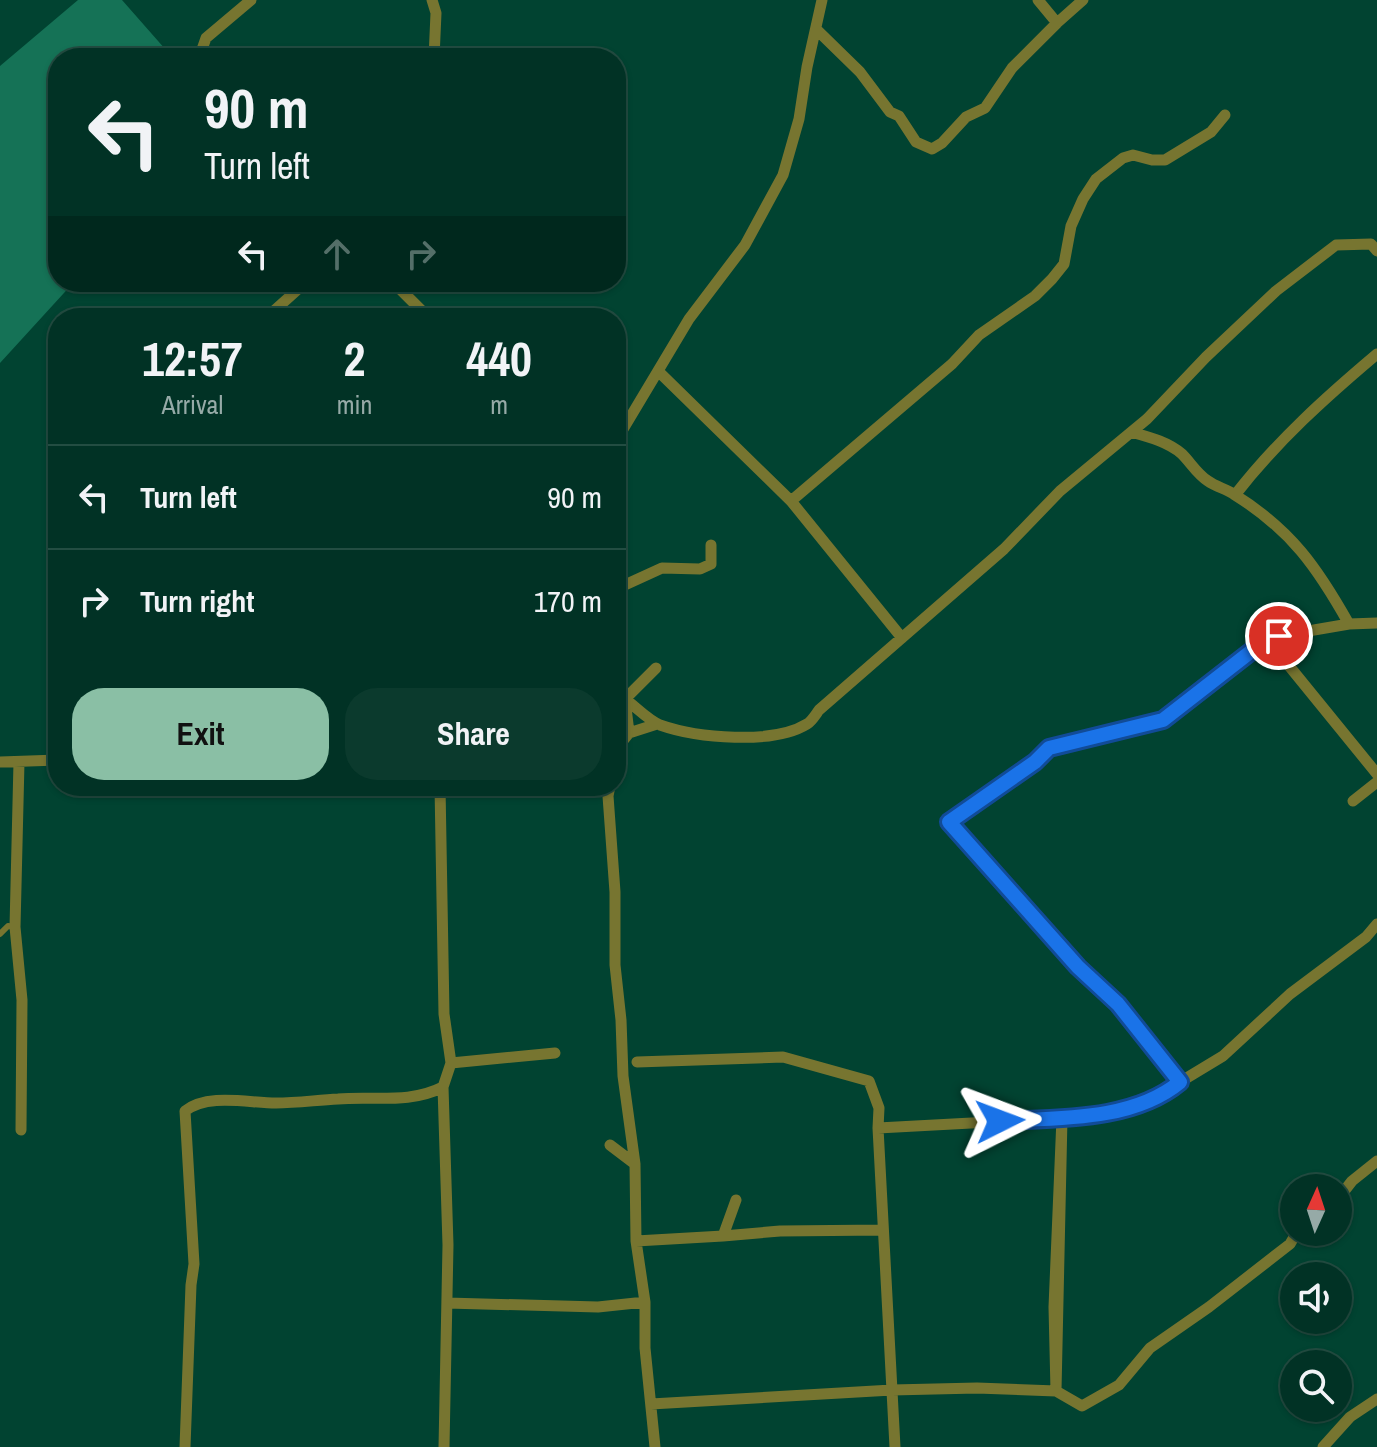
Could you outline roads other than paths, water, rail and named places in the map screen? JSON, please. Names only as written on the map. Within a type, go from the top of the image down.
[{"type":"street","points":[[202,48],[206,38],[251,0]]},
{"type":"street","points":[[432,0],[436,13],[434,48]]},
{"type":"street","points":[[626,424],[689,319],[745,245],[783,175],[799,119],[822,0]]},
{"type":"street","points":[[1038,0],[1057,23]]},
{"type":"street","points":[[817,30],[860,72],[890,112],[899,116],[916,142],[932,149],[942,143],[966,117],[985,108],[1012,68],[1083,0]]},
{"type":"street","points":[[791,501],[952,364],[979,335],[1035,296],[1052,279],[1064,264],[1071,226],[1096,179],[1123,158],[1133,155],[1165,160],[1211,132],[1225,115]]},
{"type":"street","points":[[626,700],[657,724],[702,736],[783,733],[809,723],[819,710],[1004,549],[1060,491],[1131,432],[1245,319],[1305,267],[1336,245],[1371,244],[1377,251]]},
{"type":"street","points":[[277,308],[295,292]]},
{"type":"street","points":[[403,292],[419,308]]},
{"type":"street","points":[[1235,495],[1261,461],[1330,392],[1377,354]]},
{"type":"street","points":[[658,371],[791,501],[902,638]]},
{"type":"street","points":[[1131,432],[1159,439],[1181,454],[1204,479],[1235,495],[1278,527],[1303,551],[1322,576],[1349,624]]},
{"type":"street","points":[[626,583],[662,568],[700,569],[711,564],[711,545]]},
{"type":"street","points":[[1180,1082],[1118,1004],[1085,975],[949,822],[1035,762],[1049,748],[1163,720],[1268,640],[1349,624],[1377,623]]},
{"type":"street","points":[[1268,640],[1377,774]]},
{"type":"street","points":[[626,698],[656,668]]},
{"type":"street","points":[[626,708],[629,733]]},
{"type":"street","points":[[626,737],[629,733],[657,724]]},
{"type":"street","points":[[0,762],[48,761]]},
{"type":"street","points":[[19,762],[15,927],[22,1000],[21,1130]]},
{"type":"street","points":[[1353,801],[1377,782]]},
{"type":"street","points":[[440,796],[444,1014],[451,1063],[443,1087],[448,1245],[444,1447]]},
{"type":"street","points":[[608,796],[623,1076],[635,1164],[636,1241],[645,1302],[645,1348],[655,1447]]},
{"type":"street","points":[[878,1128],[1062,1118],[1125,1109],[1164,1095],[1223,1056],[1290,994],[1366,937],[1377,924]]},
{"type":"street","points":[[451,1063],[555,1053]]},
{"type":"street","points":[[637,1062],[783,1057],[869,1081],[879,1108],[895,1447]]},
{"type":"street","points":[[185,1447],[194,1264],[185,1111],[195,1102],[305,1104],[336,1099],[426,1095],[443,1087]]},
{"type":"street","points":[[1056,1391],[1054,1307],[1062,1118]]},
{"type":"street","points":[[610,1145],[635,1164]]},
{"type":"street","points":[[1352,1181],[1377,1161]]},
{"type":"street","points":[[723,1236],[736,1200]]},
{"type":"street","points":[[636,1241],[780,1231],[883,1230]]},
{"type":"street","points":[[651,1404],[977,1388],[1056,1391],[1082,1406],[1119,1385],[1150,1348],[1194,1319],[1287,1246]]},
{"type":"street","points":[[447,1303],[598,1307],[645,1302]]},
{"type":"street","points":[[1323,1447],[1350,1417],[1377,1399]]},
{"type":"lane","points":[[0,934],[8,926],[15,927]]}]
